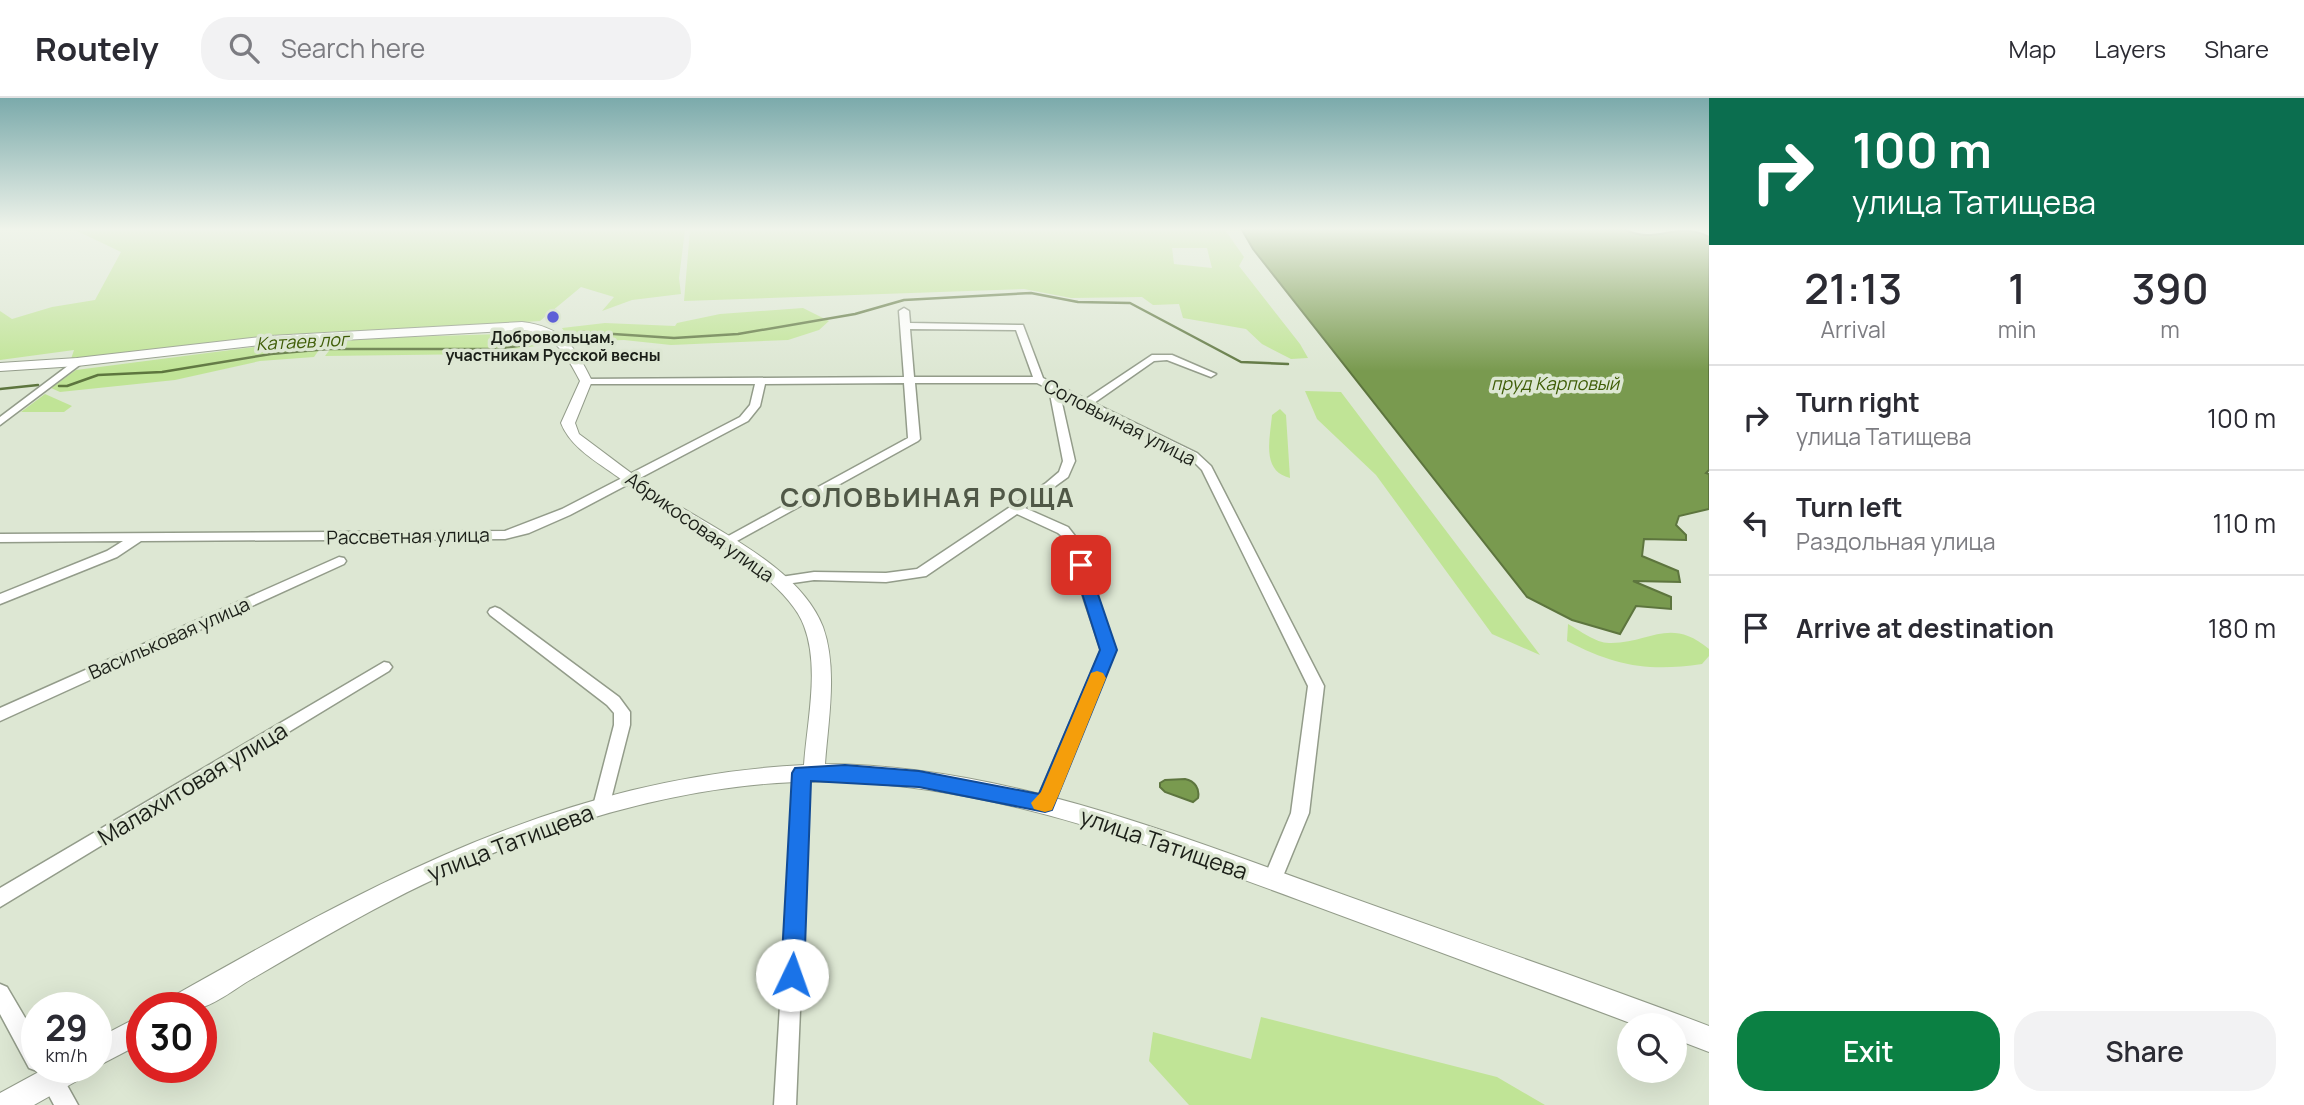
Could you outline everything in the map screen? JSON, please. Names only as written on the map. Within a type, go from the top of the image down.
[{"type":"street","points":[[726,543],[911,443],[915,434],[904,311]]},
{"type":"street","points":[[0,366],[76,362],[281,339],[522,326],[542,328],[554,335],[576,361],[586,380]]},
{"type":"street","points":[[906,326],[1020,327],[1039,380]]},
{"type":"street","points":[[1088,402],[1148,360],[1168,358],[1211,374]]},
{"type":"street","points":[[0,422],[76,362]]},
{"type":"street","name":"Соловьиная улица","points":[[586,380],[1039,380],[1193,455],[1207,468],[1316,686],[1300,813],[1295,831],[1278,859],[1272,880]]},
{"type":"street","name":"Абрикосовая улица","points":[[586,380],[568,423],[568,430],[573,436],[628,478],[779,581],[807,612],[819,653],[808,773]]},
{"type":"street","name":"Рассветная улица","points":[[0,538],[505,535],[548,520],[749,416],[759,395],[761,380]]},
{"type":"street","points":[[779,581],[799,575],[902,577],[922,573],[1058,480],[1067,468],[1069,455],[1054,385]]},
{"type":"street","points":[[0,408],[26,402]]},
{"type":"street","points":[[1016,509],[1063,530],[1069,536],[1108,650],[1045,804]]},
{"type":"street","points":[[0,599],[112,554],[137,538]]},
{"type":"street","name":"Васильковая улица","points":[[0,715],[339,561]]},
{"type":"street","points":[[495,612],[613,701],[622,712],[622,725],[602,806]]},
{"type":"street","name":"Малахитовая улица","points":[[0,898],[384,667]]},
{"type":"street","points":[[785,1105],[808,773]]},
{"type":"street","name":"улица Татищева","points":[[205,992],[333,919],[407,882],[513,835],[602,806],[690,786],[808,773],[919,779],[1045,804],[1139,833],[1638,1013]]},
{"type":"street","points":[[0,994],[21,1025]]},
{"type":"street","name":"улица Татищева","points":[[1687,1031],[1709,1039]]},
{"type":"street","points":[[7,1105],[34,1083]]},
{"type":"street","points":[[57,1083],[67,1105]]},
{"type":"shaded area","points":[[107,277],[679,277],[681,294],[632,300],[602,311],[614,297],[581,287],[540,321],[261,338],[71,359],[74,350],[0,360],[0,311],[12,319],[52,307],[95,300]]},
{"type":"shaded area","points":[[686,277],[1248,277],[1308,358],[1291,359],[1262,344],[1246,329],[1183,318],[1179,304],[1153,305],[1142,297],[1071,298],[1024,289],[684,301]]},
{"type":"shaded area","points":[[803,308],[829,321],[819,330],[788,340],[671,345],[624,340],[571,342],[562,328],[605,323],[675,326],[677,323],[720,314]]},
{"type":"shaded area","points":[[537,333],[556,343],[482,354],[325,356],[338,339]]},
{"type":"shaded area","points":[[326,340],[314,357],[260,361],[175,380],[60,392],[51,388],[76,370],[300,341]]},
{"type":"shaded area","points":[[1305,391],[1341,392],[1540,655],[1492,634],[1376,475],[1317,419]]},
{"type":"shaded area","points":[[45,394],[72,406],[64,412],[21,412]]},
{"type":"shaded area","points":[[1280,409],[1286,415],[1290,478],[1275,469],[1269,453],[1272,415]]},
{"type":"shaded area","points":[[1568,624],[1593,639],[1609,643],[1659,634],[1682,634],[1709,649],[1709,656],[1702,664],[1665,667],[1633,665],[1601,656],[1567,641]]},
{"type":"shaded area","points":[[1261,1017],[1497,1077],[1545,1105],[1189,1105],[1149,1061],[1153,1032],[1251,1059]]},
{"type":"water","name":"пруд Карповый","points":[[1275,277],[1709,277],[1709,470],[1706,473],[1709,474],[1709,509],[1679,516],[1676,525],[1686,535],[1686,540],[1644,539],[1642,556],[1678,571],[1680,582],[1633,581],[1671,597],[1671,609],[1636,606],[1620,634],[1572,620],[1527,597]]},
{"type":"water","points":[[1185,779],[1192,782],[1197,789],[1198,798],[1193,802],[1165,792],[1160,787],[1160,783],[1165,780]]},
{"type":"waterway","name":"Катаев лог","points":[[568,338],[583,332],[674,338],[738,334],[855,314],[904,300],[1031,293],[1078,302],[1130,303],[1241,362],[1288,364]]},
{"type":"waterway","name":"Катаев лог","points":[[59,386],[67,386],[98,375],[162,372],[271,354],[328,349],[498,349],[549,341]]},
{"type":"waterway","name":"Катаев лог","points":[[0,389],[38,385]]},
{"type":"slow traffic","points":[[1041,803],[1045,804],[1097,678]]},
{"type":"place","name":"Добровольцам, участникам Русской весны","points":[[553,317]]},
{"type":"district","name":"СОЛОВЬИНАЯ РОЩА","points":[[928,497]]},
{"type":"route","points":[[792,975],[802,773],[845,773],[919,779],[1045,804],[1108,650],[1081,565]]}]
